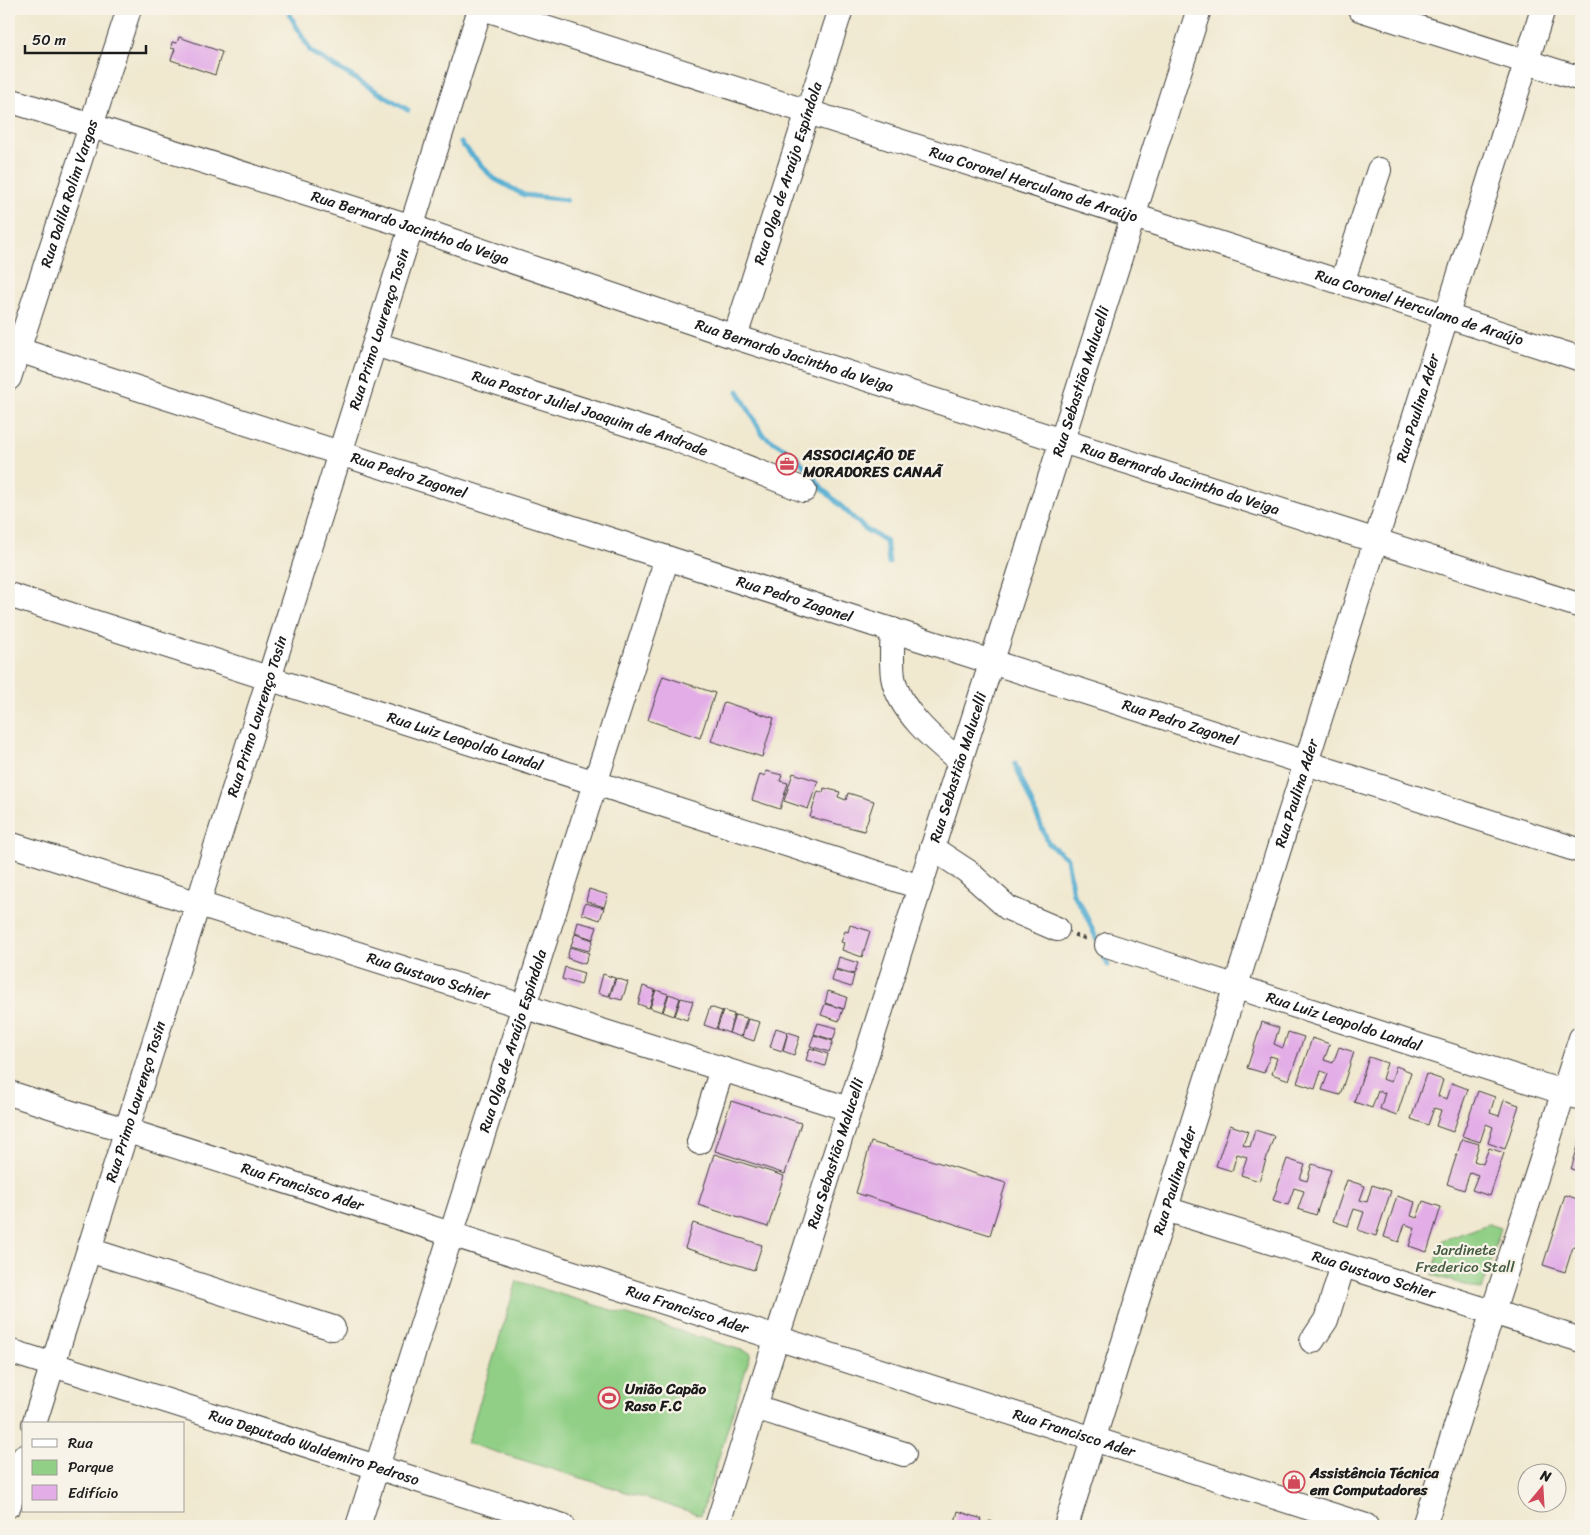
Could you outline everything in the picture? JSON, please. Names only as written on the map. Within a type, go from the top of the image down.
[{"type":"street","name":"Rua Dalila Rolim Vargas","points":[[9,378],[13,348],[91,126],[129,9]]},
{"type":"street","name":"Rua Primo Lourenço Tosin","points":[[35,1422],[480,9]]},
{"type":"street","name":"Rua Coronel Herculano de Araújo","points":[[486,9],[1581,359]]},
{"type":"street","name":"Rua Olga de Araújo Espíndola","points":[[735,337],[841,9]]},
{"type":"street","name":"Rua Sebastião Malucelli","points":[[717,1526],[1199,9]]},
{"type":"street","points":[[1360,9],[1581,79]]},
{"type":"street","name":"Rua Paulina Ader","points":[[1066,1526],[1528,62],[1543,9]]},
{"type":"street","name":"Rua Bernardo Jacintho da Veiga","points":[[9,100],[412,228],[735,337],[1581,606]]},
{"type":"street","points":[[1342,283],[1379,170]]},
{"type":"street","name":"Rua Pastor Juliel Joaquim de Andrade","points":[[375,344],[675,439],[804,490]]},
{"type":"street","name":"Rua Pedro Zagonel","points":[[13,348],[1581,850]]},
{"type":"street","name":"Rua Olga de Araújo Espíndola","points":[[358,1526],[667,558]]},
{"type":"street","name":"Rua Luiz Leopoldo Landal","points":[[9,595],[920,886]]},
{"type":"street","points":[[893,630],[892,656],[894,678],[908,710],[940,745],[960,761]]},
{"type":"street","name":"Rua Gustavo Schier","points":[[9,844],[849,1109]]},
{"type":"street","points":[[932,848],[967,871],[1008,908],[1057,928]]},
{"type":"street","name":"Rua Luiz Leopoldo Landal","points":[[1107,944],[1572,1095]]},
{"type":"street","points":[[1424,1526],[1493,1312],[1572,1095],[1581,1038]]},
{"type":"street","points":[[699,1142],[722,1069]]},
{"type":"street","name":"Rua Francisco Ader","points":[[9,1094],[1366,1526]]},
{"type":"street","name":"Rua Gustavo Schier","points":[[1166,1209],[1581,1340]]},
{"type":"street","points":[[89,1250],[333,1328]]},
{"type":"street","points":[[1312,1341],[1326,1320],[1343,1265]]},
{"type":"street","name":"Rua Deputado Waldemiro Pedroso","points":[[9,1351],[377,1468],[520,1520],[563,1526]]},
{"type":"street","points":[[755,1406],[904,1454]]},
{"type":"street","points":[[9,1505],[22,1463]]},
{"type":"green space","name":"Jardinete Frederico Stall","points":[[1489,1224],[1501,1228],[1482,1290],[1432,1275],[1443,1240]]},
{"type":"green space","name":"União Capão Raso F.C","points":[[517,1281],[751,1353],[701,1515],[467,1443]]},
{"type":"building","points":[[179,37],[222,52],[215,75],[171,60],[175,49],[171,48],[172,42],[177,43]]},
{"type":"building","name":"ASSOCIAÇÃO DE MORADORES CANAÃ","points":[[786,454],[796,460],[792,467],[797,470],[792,478],[776,470]]},
{"type":"building","points":[[663,676],[715,693],[700,738],[648,720]]},
{"type":"building","points":[[724,702],[774,718],[762,757],[711,741]]},
{"type":"building","points":[[766,771],[782,775],[780,781],[788,783],[780,809],[752,800],[760,774],[765,776]]},
{"type":"building","points":[[793,773],[818,781],[808,809],[784,801]]},
{"type":"building","points":[[824,788],[840,792],[838,797],[846,800],[848,793],[874,801],[864,831],[810,817],[818,791],[823,793]]},
{"type":"building","points":[[589,889],[608,895],[604,907],[586,901]]},
{"type":"building","points":[[585,903],[604,908],[600,920],[582,914]]},
{"type":"building","points":[[578,922],[597,927],[593,939],[575,933]]},
{"type":"building","points":[[850,925],[870,931],[862,957],[842,950],[844,943],[841,942],[845,931],[848,932]]},
{"type":"building","points":[[575,934],[593,940],[589,951],[571,946]]},
{"type":"building","points":[[570,947],[589,953],[585,964],[567,958]]},
{"type":"building","points":[[839,957],[858,963],[854,974],[836,969]]},
{"type":"building","points":[[565,967],[584,973],[581,985],[562,979]]},
{"type":"building","points":[[835,970],[854,975],[851,987],[832,981]]},
{"type":"building","points":[[603,974],[615,978],[609,996],[598,993]]},
{"type":"building","points":[[616,978],[628,982],[622,1000],[610,997]]},
{"type":"building","points":[[643,986],[655,990],[649,1008],[638,1004]]},
{"type":"building","points":[[656,990],[668,994],[662,1012],[650,1008]]},
{"type":"building","points":[[828,991],[847,997],[844,1009],[825,1003]]},
{"type":"building","points":[[669,994],[680,998],[674,1016],[663,1012]]},
{"type":"building","points":[[681,998],[693,1001],[687,1020],[675,1016]]},
{"type":"building","points":[[825,1004],[843,1009],[839,1021],[821,1015]]},
{"type":"building","points":[[710,1007],[722,1011],[716,1029],[704,1025]]},
{"type":"building","points":[[723,1011],[734,1014],[729,1033],[717,1029]]},
{"type":"building","points":[[735,1015],[747,1018],[741,1037],[729,1033]]},
{"type":"building","points":[[748,1019],[760,1022],[754,1041],[742,1037]]},
{"type":"building","points":[[1262,1022],[1279,1028],[1274,1044],[1283,1048],[1288,1032],[1304,1037],[1289,1080],[1272,1074],[1277,1058],[1270,1056],[1264,1073],[1247,1068]]},
{"type":"building","points":[[818,1023],[837,1028],[833,1040],[814,1034]]},
{"type":"building","points":[[776,1028],[788,1032],[782,1051],[770,1047]]},
{"type":"building","points":[[788,1032],[800,1036],[794,1055],[783,1051]]},
{"type":"building","points":[[814,1035],[833,1041],[829,1052],[810,1046]]},
{"type":"building","points":[[1312,1038],[1330,1044],[1324,1060],[1333,1063],[1339,1047],[1354,1052],[1340,1095],[1322,1090],[1328,1074],[1321,1071],[1315,1089],[1297,1083]]},
{"type":"building","points":[[810,1048],[828,1054],[825,1066],[806,1060]]},
{"type":"building","points":[[1369,1057],[1387,1063],[1382,1079],[1391,1082],[1396,1066],[1411,1072],[1397,1115],[1380,1109],[1385,1093],[1378,1091],[1372,1108],[1354,1102]]},
{"type":"building","points":[[1426,1074],[1443,1080],[1438,1096],[1447,1099],[1452,1083],[1468,1089],[1453,1132],[1436,1126],[1441,1110],[1434,1108],[1428,1125],[1411,1119]]},
{"type":"building","points":[[1478,1091],[1495,1097],[1490,1113],[1499,1116],[1504,1100],[1519,1105],[1505,1149],[1488,1143],[1493,1127],[1486,1124],[1480,1142],[1462,1136]]},
{"type":"building","points":[[731,1101],[801,1123],[785,1174],[715,1151]]},
{"type":"building","points":[[1230,1125],[1248,1131],[1243,1145],[1250,1147],[1255,1130],[1274,1136],[1259,1181],[1241,1175],[1247,1157],[1237,1154],[1232,1171],[1216,1166]]},
{"type":"building","points":[[1581,1137],[1581,1172],[1571,1169]]},
{"type":"building","points":[[1462,1139],[1479,1144],[1474,1161],[1483,1164],[1489,1148],[1504,1153],[1490,1196],[1472,1190],[1478,1175],[1470,1172],[1464,1190],[1447,1184]]},
{"type":"building","points":[[871,1142],[1006,1183],[990,1235],[856,1193]]},
{"type":"building","points":[[714,1154],[784,1176],[768,1227],[698,1205]]},
{"type":"building","points":[[1287,1159],[1305,1165],[1300,1179],[1307,1181],[1312,1164],[1331,1170],[1316,1215],[1298,1209],[1304,1191],[1294,1188],[1288,1205],[1273,1200]]},
{"type":"building","points":[[1347,1180],[1365,1186],[1360,1200],[1367,1202],[1372,1185],[1391,1191],[1376,1236],[1358,1230],[1364,1212],[1354,1209],[1348,1226],[1333,1221]]},
{"type":"building","points":[[1565,1195],[1581,1200],[1581,1249],[1573,1247],[1565,1272],[1543,1265]]},
{"type":"building","points":[[1397,1196],[1415,1202],[1411,1216],[1417,1218],[1423,1201],[1441,1207],[1427,1252],[1409,1246],[1415,1228],[1405,1224],[1399,1242],[1384,1237]]},
{"type":"building","points":[[693,1223],[762,1245],[754,1270],[685,1248]]},
{"type":"building","points":[[958,1511],[982,1519],[979,1526],[954,1526]]},
{"type":"building","points":[[990,1521],[1005,1526],[981,1526]]},
{"type":"waterway","points":[[290,15],[311,52],[408,110]]},
{"type":"waterway","points":[[461,143],[493,178],[524,195],[566,200]]},
{"type":"waterway","points":[[738,391],[763,435],[795,455],[823,489],[865,529],[886,541],[889,563]]},
{"type":"waterway","points":[[1015,764],[1049,844],[1067,858],[1073,894],[1083,909],[1099,944]]},
{"type":"waterway","points":[[1102,952],[1108,965]]},
{"type":"place","name":"ASSOCIAÇÃO DE MORADORES CANAÃ","points":[[787,464]]},
{"type":"place","name":"União Capão Raso F.C","points":[[609,1398]]},
{"type":"place","name":"Assistência Técnica em Computadores","points":[[1294,1482]]}]
